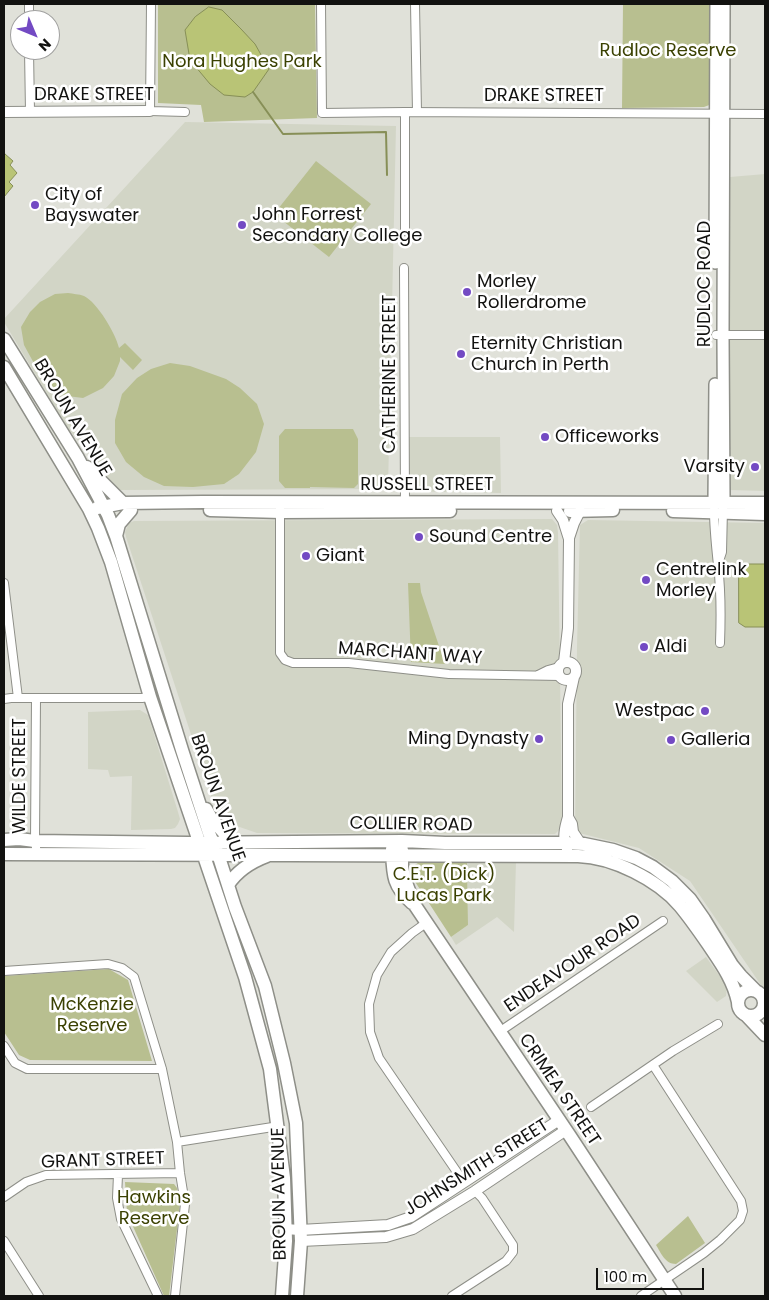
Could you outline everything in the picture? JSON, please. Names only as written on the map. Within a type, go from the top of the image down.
[{"type":"main road","name":"RUDLOC ROAD","points":[[716,4],[719,114],[719,508]]},
{"type":"main road","name":"RUDLOC ROAD","points":[[719,114],[724,4]]},
{"type":"main road","name":"BROUN AVENUE","points":[[4,339],[78,458],[106,511],[116,536],[197,794],[209,849],[270,1069],[279,1126],[284,1178],[286,1235],[282,1296]]},
{"type":"main road","name":"BROUN AVENUE","points":[[4,367],[91,514],[111,562],[150,696],[192,819],[228,885],[265,986],[284,1063],[296,1123],[301,1235],[298,1296]]},
{"type":"main road","points":[[78,458],[127,507],[116,536]]},
{"type":"main road","name":"RUSSELL STREET","points":[[563,508],[593,502],[673,503],[765,514]]},
{"type":"main road","name":"RUSSELL STREET","points":[[91,514],[127,507],[405,506],[563,508],[580,511],[719,508],[765,503]]},
{"type":"main road","points":[[197,794],[211,818],[232,842]]},
{"type":"main road","points":[[165,843],[186,832],[192,819]]},
{"type":"main road","name":"COLLIER ROAD","points":[[4,840],[19,839],[36,848],[209,849],[232,842],[564,843],[633,871],[670,896],[695,926],[723,966],[734,985],[738,1002]]},
{"type":"main road","name":"CRIMEA STREET","points":[[397,841],[394,878],[401,893],[414,904],[675,1296]]},
{"type":"main road","name":"COLLIER ROAD","points":[[4,854],[36,848],[165,843],[209,849],[293,856],[397,856],[613,850],[636,858],[653,867],[672,881],[690,899],[732,965],[755,990]]},
{"type":"main road","points":[[228,885],[236,874],[244,868],[271,854]]},
{"type":"main road","points":[[746,1015],[758,1014],[765,1006],[762,994],[755,990],[751,989],[741,994],[738,1002],[740,1010],[765,1035]]},
{"type":"street","points":[[150,111],[152,4]]},
{"type":"street","name":"DRAKE STREET","points":[[321,4],[322,113],[765,114]]},
{"type":"street","points":[[415,4],[417,112]]},
{"type":"street","points":[[29,60],[30,112]]},
{"type":"street","name":"DRAKE STREET","points":[[4,112],[185,112]]},
{"type":"street","points":[[405,231],[406,112]]},
{"type":"street","name":"CATHERINE STREET","points":[[404,268],[405,506]]},
{"type":"street","points":[[719,335],[765,335]]},
{"type":"street","name":"MARCHANT WAY","points":[[280,507],[279,624],[280,652],[285,660],[293,663],[349,664],[449,674],[538,675],[564,669]]},
{"type":"street","points":[[563,508],[563,520],[569,539]]},
{"type":"street","name":"RUDLOC ROAD","points":[[719,508],[722,552],[718,563],[720,643]]},
{"type":"street","points":[[564,843],[565,826],[568,816],[568,704],[564,669],[568,628],[569,539],[580,511]]},
{"type":"street","points":[[4,583],[18,698]]},
{"type":"street","points":[[564,669],[577,671],[568,704]]},
{"type":"street","points":[[4,700],[11,698],[142,698],[150,696]]},
{"type":"street","name":"WILDE STREET","points":[[36,698],[36,848]]},
{"type":"street","points":[[568,816],[580,850]]},
{"type":"street","name":"ENDEAVOUR ROAD","points":[[499,1032],[663,921]]},
{"type":"street","points":[[426,923],[391,952],[377,975],[369,1004],[370,1032],[379,1058],[459,1175],[461,1184]]},
{"type":"street","points":[[4,971],[108,964],[122,968],[134,977],[162,1069],[177,1142],[185,1204],[175,1296]]},
{"type":"street","points":[[591,1107],[673,1051],[718,1024]]},
{"type":"street","points":[[4,1046],[15,1063],[27,1069],[162,1069]]},
{"type":"street","points":[[641,1296],[712,1247],[740,1220],[743,1211],[741,1201],[653,1065]]},
{"type":"street","name":"JOHNSMITH STREET","points":[[301,1235],[388,1225],[411,1217],[461,1184],[562,1125]]},
{"type":"street","name":"JOHNSMITH STREET","points":[[286,1235],[386,1237],[413,1229],[475,1191],[562,1125]]},
{"type":"street","points":[[177,1142],[279,1126]]},
{"type":"street","name":"GRANT STREET","points":[[4,1197],[26,1182],[46,1175],[180,1173]]},
{"type":"street","points":[[118,1175],[117,1198],[121,1219],[158,1296]]},
{"type":"street","points":[[452,1296],[506,1261],[514,1252],[514,1245],[482,1198],[475,1191]]},
{"type":"street","points":[[4,1241],[39,1296]]},
{"type":"shaded area","points":[[209,7],[222,10],[241,29],[255,44],[269,69],[253,92],[245,97],[224,95],[210,84],[190,60],[185,30],[195,17]]},
{"type":"shaded area","name":"John Forrest Secondary College","points":[[185,122],[396,126],[388,489],[117,490],[67,427],[4,322],[4,319]]},
{"type":"shaded area","points":[[4,155],[13,161],[10,165],[17,173],[9,182],[13,186],[4,197]]},
{"type":"shaded area","points":[[765,174],[765,491],[730,490],[730,177]]},
{"type":"shaded area","points":[[405,437],[500,437],[501,493],[404,491]]},
{"type":"shaded area","points":[[552,519],[557,525],[558,532],[562,818],[560,829],[555,834],[257,833],[227,822],[212,798],[126,537],[125,532],[129,523],[134,521]]},
{"type":"shaded area","name":"Galleria","points":[[588,520],[765,523],[765,991],[690,881],[639,848],[575,832],[580,525]]},
{"type":"shaded area","points":[[739,564],[765,564],[765,627],[745,627],[739,623]]},
{"type":"shaded area","points":[[140,710],[148,715],[178,812],[180,819],[175,828],[131,830],[132,776],[110,777],[108,770],[88,769],[88,712]]},
{"type":"shaded area","points":[[467,862],[516,862],[514,932],[497,917],[456,945],[451,937],[468,925]]},
{"type":"shaded area","points":[[706,957],[727,986],[726,996],[717,1002],[686,971]]},
{"type":"green space","name":"Nora Hughes Park","points":[[158,4],[315,4],[317,118],[204,122],[201,105],[158,103]]},
{"type":"green space","name":"Rudloc Reserve","points":[[623,4],[714,4],[712,104],[704,107],[622,108]]},
{"type":"green space","points":[[316,161],[371,204],[329,257],[274,214]]},
{"type":"green space","points":[[55,294],[82,295],[89,299],[105,319],[119,348],[125,343],[142,360],[133,370],[120,357],[114,376],[103,388],[83,398],[67,396],[53,390],[36,367],[24,345],[21,327],[30,312],[40,302]]},
{"type":"green space","points":[[170,363],[190,366],[226,379],[240,388],[257,404],[264,424],[256,452],[239,474],[224,484],[193,487],[164,486],[144,477],[126,462],[115,443],[115,420],[122,394],[137,378],[151,369]]},
{"type":"green space","points":[[285,429],[353,429],[358,439],[358,484],[354,488],[285,488],[279,481],[279,436]]},
{"type":"green space","points":[[408,583],[420,583],[421,592],[445,664],[411,662]]},
{"type":"green space","name":"C.E.T. (Dick) Lucas Park","points":[[467,862],[468,925],[451,937],[412,877],[410,870],[418,863]]},
{"type":"green space","name":"McKenzie Reserve","points":[[109,969],[128,980],[152,1061],[30,1060],[19,1055],[4,1032],[4,976]]},
{"type":"green space","name":"Hawkins Reserve","points":[[125,1182],[174,1184],[177,1188],[180,1204],[169,1296],[164,1296],[127,1213]]},
{"type":"green space","points":[[688,1216],[705,1243],[676,1264],[672,1264],[664,1258],[656,1245]]},
{"type":"waterway","points":[[253,92],[283,134],[386,132],[387,175]]},
{"type":"place","name":"City of Bayswater","points":[[35,205]]},
{"type":"place","name":"John Forrest Secondary College","points":[[242,225]]},
{"type":"place","name":"Morley Rollerdrome","points":[[467,292]]},
{"type":"place","name":"Eternity Christian Church in Perth","points":[[461,354]]},
{"type":"place","name":"Officeworks","points":[[545,437]]},
{"type":"place","name":"Varsity","points":[[755,467]]},
{"type":"place","name":"Sound Centre","points":[[419,537]]},
{"type":"place","name":"Giant","points":[[306,556]]},
{"type":"place","name":"Centrelink Morley","points":[[646,580]]},
{"type":"place","name":"Aldi","points":[[644,647]]},
{"type":"place","name":"Westpac","points":[[705,711]]},
{"type":"place","name":"Ming Dynasty","points":[[539,739]]},
{"type":"place","name":"Galleria","points":[[671,740]]}]
